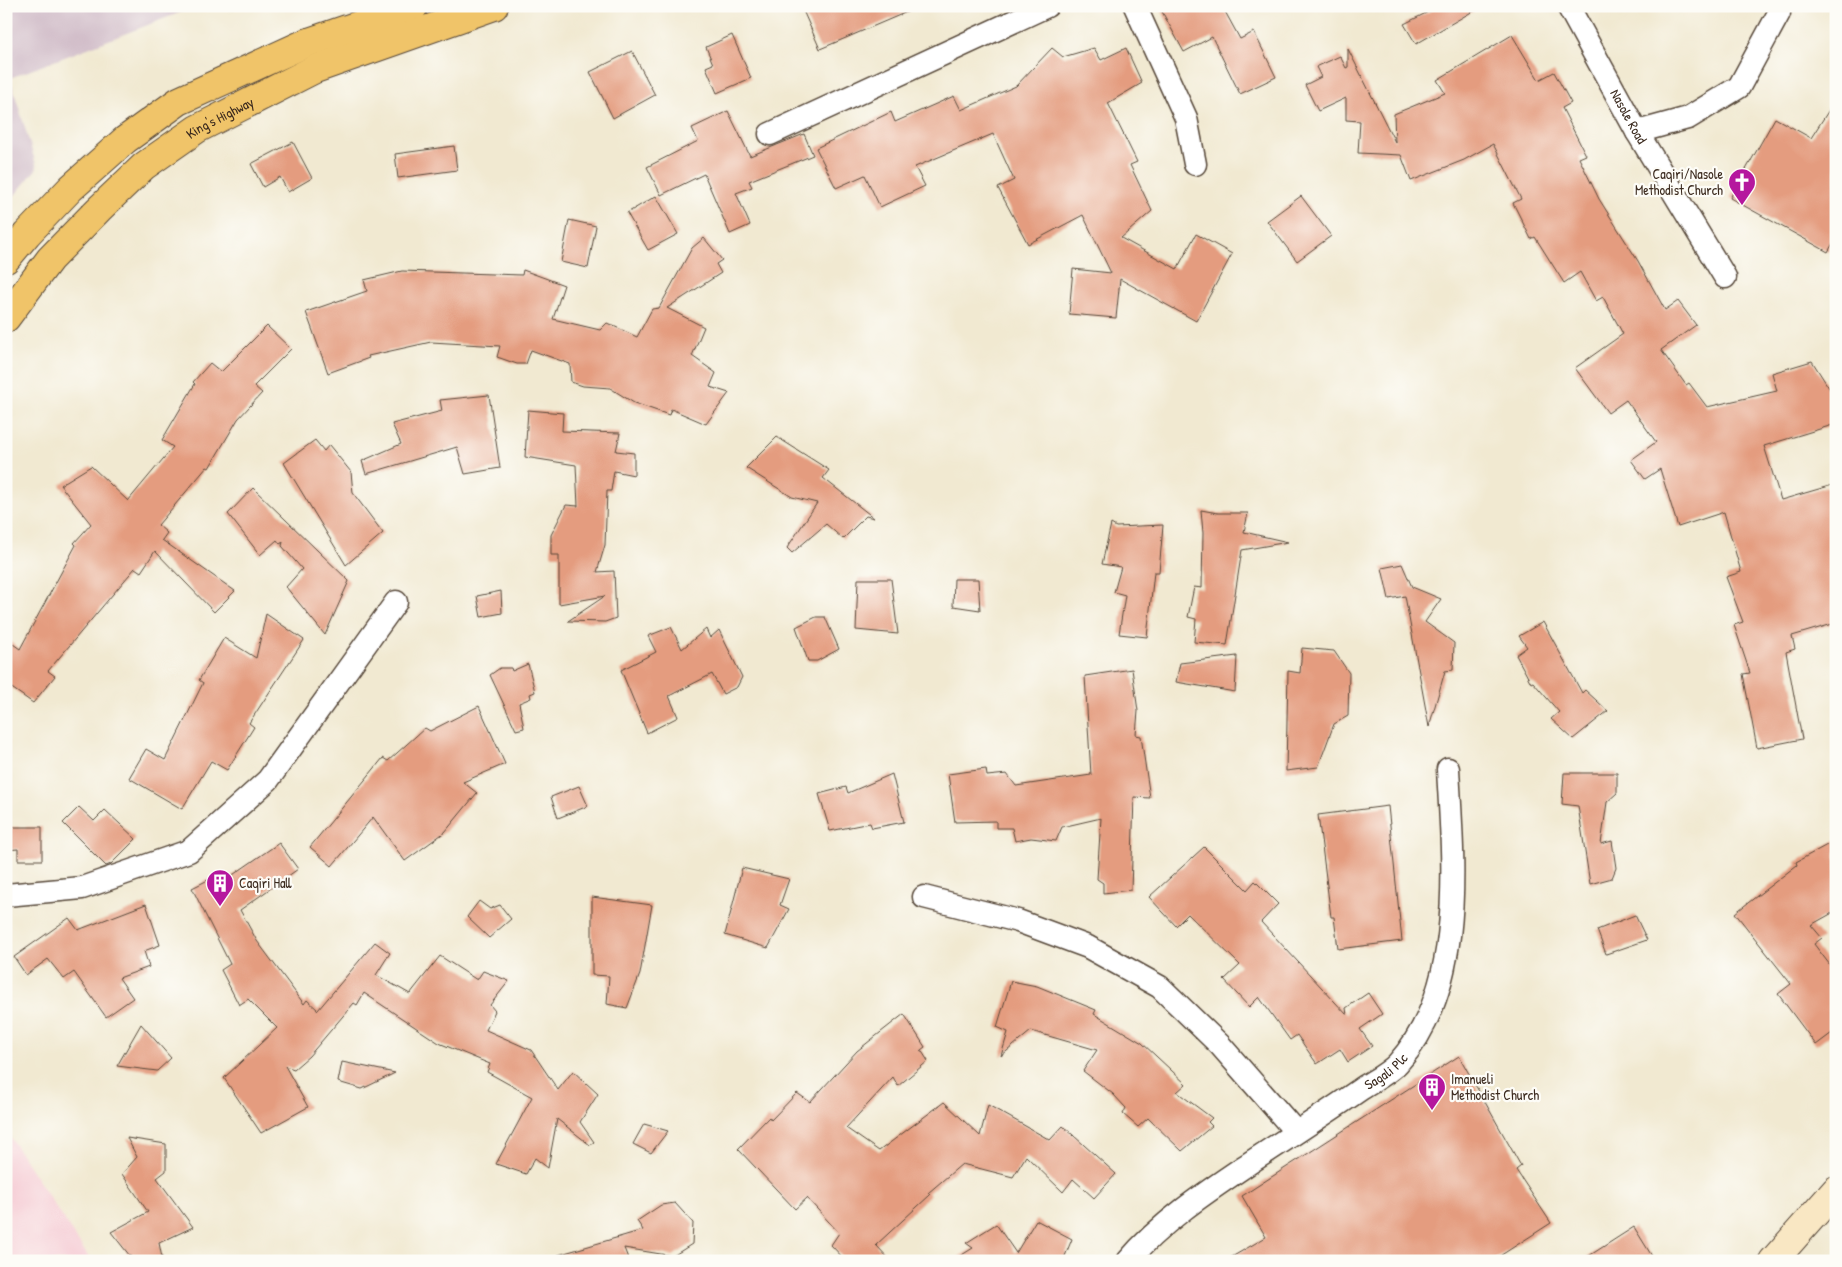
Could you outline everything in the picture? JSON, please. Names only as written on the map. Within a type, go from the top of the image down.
[{"type":"highway","points":[[6,259],[72,188],[125,140],[179,101],[306,43],[414,6]]},
{"type":"highway","name":"King's Highway","points":[[6,318],[50,259],[99,209],[144,166],[197,129],[315,69],[494,6]]},
{"type":"street","points":[[770,134],[1047,6]]},
{"type":"street","points":[[1136,6],[1186,118],[1195,164]]},
{"type":"street","name":"Nasole Road","points":[[1568,6],[1637,132],[1725,276]]},
{"type":"street","points":[[1637,132],[1688,118],[1740,87],[1779,14]]},
{"type":"street","points":[[6,895],[82,888],[189,850],[268,780],[396,602]]},
{"type":"street","name":"Sagali Plc","points":[[1128,1261],[1143,1243],[1212,1188],[1398,1064],[1420,1031],[1440,990],[1450,924],[1452,857],[1448,769]]},
{"type":"street","points":[[924,897],[1018,921],[1088,947],[1160,987],[1220,1044],[1296,1132]]},
{"type":"street","points":[[1773,1261],[1836,1190]]},
{"type":"shaded area","points":[[6,6],[197,6],[10,78],[37,168],[6,206]]},
{"type":"shaded area","points":[[6,1131],[91,1261],[6,1261]]},
{"type":"building","points":[[801,6],[921,6],[820,49]]},
{"type":"building","points":[[1159,6],[1222,6],[1240,39],[1254,32],[1276,77],[1240,94],[1212,37],[1184,52]]},
{"type":"building","points":[[1440,6],[1482,6],[1416,44],[1404,24]]},
{"type":"building","points":[[732,35],[751,78],[717,93],[706,67],[713,64],[706,47]]},
{"type":"building","points":[[1512,35],[1539,80],[1554,72],[1571,103],[1562,108],[1586,155],[1579,158],[1599,199],[1638,261],[1665,310],[1678,301],[1696,325],[1661,350],[1686,385],[1689,383],[1707,407],[1777,391],[1772,373],[1812,361],[1836,399],[1836,424],[1764,446],[1781,500],[1836,484],[1836,623],[1792,636],[1795,649],[1786,652],[1802,739],[1757,748],[1743,674],[1750,673],[1734,625],[1743,622],[1726,577],[1741,572],[1724,512],[1678,527],[1660,469],[1645,479],[1631,460],[1656,442],[1626,400],[1608,413],[1575,368],[1623,334],[1603,297],[1596,301],[1580,272],[1564,283],[1535,237],[1531,239],[1513,203],[1521,199],[1493,144],[1464,160],[1411,181],[1401,155],[1358,153],[1360,121],[1346,120],[1346,98],[1318,111],[1305,85],[1321,77],[1316,67],[1340,56],[1346,68],[1348,67],[1348,49],[1395,142],[1394,114],[1445,93],[1437,80]]},
{"type":"building","points":[[1052,48],[1063,57],[1094,48],[1101,60],[1126,48],[1142,83],[1108,103],[1137,162],[1130,165],[1152,211],[1121,238],[1177,269],[1196,234],[1232,254],[1196,321],[1120,279],[1116,318],[1069,314],[1073,269],[1111,273],[1083,215],[1028,244],[998,188],[1014,180],[993,134],[915,167],[925,186],[880,207],[865,175],[836,188],[816,148],[891,112],[895,122],[954,96],[961,110],[1016,86]]},
{"type":"building","points":[[632,51],[655,95],[613,118],[590,72]]},
{"type":"building","points":[[1836,99],[1836,238],[1828,252],[1730,198],[1775,118],[1811,138]]},
{"type":"building","points":[[728,111],[750,156],[804,134],[813,155],[749,181],[752,187],[736,193],[750,225],[730,234],[704,174],[661,195],[647,167],[698,141],[692,128]]},
{"type":"building","points":[[293,142],[312,178],[288,192],[280,177],[263,187],[251,164]]},
{"type":"building","points":[[454,146],[457,170],[398,178],[395,154]]},
{"type":"building","points":[[656,196],[678,234],[648,250],[627,213]]},
{"type":"building","points":[[1301,196],[1331,236],[1297,261],[1267,221]]},
{"type":"building","points":[[569,220],[596,226],[588,268],[561,262]]},
{"type":"building","points":[[704,238],[722,260],[716,264],[721,273],[667,308],[704,327],[692,356],[716,373],[710,387],[729,393],[706,424],[671,409],[669,415],[634,403],[610,388],[583,386],[571,382],[570,364],[531,350],[526,364],[517,364],[497,357],[500,346],[431,342],[368,356],[369,358],[328,373],[306,312],[367,291],[364,280],[402,271],[522,275],[523,270],[564,285],[553,319],[600,330],[607,323],[637,337],[652,309],[659,308],[692,248]]},
{"type":"building","points":[[267,326],[291,349],[254,386],[262,393],[238,419],[209,468],[207,467],[158,525],[167,533],[162,540],[235,591],[214,612],[155,551],[141,572],[135,568],[48,671],[55,676],[33,703],[6,684],[6,639],[20,649],[76,545],[74,543],[91,524],[60,485],[91,466],[128,501],[173,447],[162,440],[195,384],[193,382],[210,363],[221,372]]},
{"type":"building","points":[[489,395],[500,468],[465,474],[457,447],[366,474],[362,461],[401,444],[392,424],[442,411],[440,400]]},
{"type":"building","points":[[528,410],[563,413],[562,431],[620,433],[616,451],[634,453],[634,475],[614,471],[611,491],[607,491],[605,545],[597,572],[614,571],[616,618],[605,622],[568,621],[605,596],[559,604],[559,555],[551,555],[551,535],[566,505],[578,506],[576,465],[525,457]]},
{"type":"building","points":[[777,437],[829,470],[823,478],[874,518],[866,516],[843,539],[826,524],[792,553],[787,548],[817,503],[792,497],[746,468]]},
{"type":"building","points":[[315,440],[324,451],[329,445],[351,472],[353,493],[383,533],[346,565],[284,463]]},
{"type":"building","points":[[253,488],[349,581],[325,635],[286,587],[302,569],[282,546],[283,542],[280,544],[277,540],[260,555],[228,514]]},
{"type":"building","points":[[1201,510],[1218,513],[1248,513],[1244,532],[1288,542],[1242,550],[1227,645],[1194,642],[1196,619],[1188,617],[1194,587],[1202,588],[1203,533]]},
{"type":"building","points":[[1111,524],[1116,527],[1163,525],[1159,572],[1154,572],[1147,637],[1119,634],[1125,595],[1114,592],[1121,567],[1102,564]]},
{"type":"building","points":[[1402,564],[1412,587],[1441,599],[1425,622],[1454,643],[1453,670],[1445,671],[1429,727],[1405,596],[1389,599],[1382,568]]},
{"type":"building","points":[[858,579],[891,579],[898,634],[856,630]]},
{"type":"building","points":[[954,579],[978,579],[980,610],[953,606]]},
{"type":"building","points":[[501,591],[502,613],[481,617],[477,596]]},
{"type":"building","points":[[266,614],[304,640],[249,723],[254,727],[227,770],[211,761],[182,809],[129,778],[146,749],[165,760],[203,683],[199,680],[224,638],[256,658]]},
{"type":"building","points":[[816,617],[825,617],[839,649],[817,661],[808,661],[796,627]]},
{"type":"building","points":[[1543,622],[1582,693],[1585,690],[1608,711],[1573,739],[1551,719],[1559,712],[1533,682],[1531,683],[1516,655],[1527,647],[1519,636]]},
{"type":"building","points":[[671,627],[682,649],[706,629],[710,638],[719,630],[742,677],[737,687],[723,694],[712,674],[669,696],[678,717],[647,733],[621,670],[656,652],[648,636]]},
{"type":"building","points":[[1302,648],[1334,651],[1349,673],[1348,716],[1334,724],[1318,767],[1286,771],[1288,671],[1300,673]]},
{"type":"building","points":[[1237,656],[1235,692],[1176,682],[1180,663]]},
{"type":"building","points":[[528,664],[535,692],[530,694],[531,698],[519,703],[524,728],[516,730],[490,675],[500,668],[511,668],[512,671]]},
{"type":"building","points":[[1132,669],[1138,711],[1136,735],[1141,736],[1150,798],[1134,797],[1131,890],[1103,893],[1103,883],[1097,879],[1101,818],[1062,827],[1056,841],[1031,838],[1015,841],[1012,828],[996,828],[996,821],[955,822],[948,774],[986,769],[987,776],[1007,774],[1016,786],[1091,775],[1085,676]]},
{"type":"building","points":[[479,706],[505,764],[463,782],[477,793],[445,832],[405,861],[373,817],[332,866],[310,847],[383,758],[388,761],[425,728],[430,731]]},
{"type":"building","points":[[1564,773],[1617,773],[1617,793],[1607,802],[1601,844],[1612,841],[1616,868],[1612,878],[1590,884],[1578,806],[1562,804]]},
{"type":"building","points":[[892,774],[904,822],[872,828],[870,823],[830,831],[819,794],[846,787],[848,793]]},
{"type":"building","points":[[579,786],[588,806],[558,818],[551,797]]},
{"type":"building","points":[[1388,806],[1402,941],[1338,949],[1334,917],[1331,917],[1318,815]]},
{"type":"building","points":[[79,807],[94,821],[105,810],[136,839],[111,864],[106,866],[63,823]]},
{"type":"building","points":[[6,827],[42,827],[42,860],[18,860],[18,849],[6,850]]},
{"type":"building","points":[[1836,840],[1836,911],[1811,925],[1822,938],[1814,944],[1836,973],[1836,1030],[1816,1045],[1778,994],[1791,984],[1735,913],[1797,865],[1796,862]]},
{"type":"building","points":[[279,843],[298,869],[240,910],[257,941],[304,1004],[307,1000],[318,1010],[375,942],[390,953],[376,975],[410,994],[440,956],[477,980],[483,971],[509,981],[490,1005],[495,1011],[486,1030],[531,1050],[558,1090],[573,1071],[598,1094],[580,1122],[594,1142],[590,1145],[557,1119],[548,1168],[535,1158],[526,1174],[496,1164],[532,1097],[487,1072],[490,1064],[439,1043],[364,993],[357,1005],[354,1003],[309,1056],[294,1069],[285,1066],[308,1107],[261,1133],[224,1078],[277,1028],[248,999],[239,1005],[221,970],[230,964],[192,888],[220,874],[224,881]]},
{"type":"building","points":[[1204,847],[1247,890],[1255,881],[1278,904],[1261,922],[1347,1015],[1346,1008],[1368,993],[1382,1014],[1360,1029],[1372,1046],[1348,1062],[1340,1049],[1317,1064],[1297,1035],[1290,1040],[1259,997],[1249,1007],[1224,980],[1240,965],[1188,914],[1176,926],[1149,897]]},
{"type":"building","points":[[742,868],[789,879],[780,905],[789,909],[768,948],[725,935]]},
{"type":"building","points":[[592,897],[652,905],[640,974],[627,1008],[607,1004],[609,976],[592,975]]},
{"type":"building","points":[[479,901],[490,909],[500,905],[511,919],[489,938],[467,917]]},
{"type":"building","points":[[146,904],[160,945],[144,951],[149,967],[119,978],[133,998],[106,1017],[74,972],[64,979],[48,959],[26,975],[14,957],[69,918],[78,930]]},
{"type":"building","points":[[1635,915],[1647,940],[1606,954],[1597,930]]},
{"type":"building","points":[[1011,981],[1037,986],[1096,1010],[1094,1014],[1142,1043],[1186,1084],[1177,1092],[1212,1118],[1208,1122],[1212,1126],[1182,1151],[1148,1118],[1138,1127],[1123,1114],[1126,1108],[1113,1094],[1083,1071],[1097,1050],[1031,1031],[1001,1056],[1008,1032],[997,1027]]},
{"type":"building","points":[[904,1014],[925,1047],[921,1050],[928,1061],[898,1086],[893,1077],[846,1128],[879,1151],[944,1102],[980,1136],[988,1105],[1050,1140],[1063,1126],[1116,1174],[1094,1198],[1073,1179],[1063,1192],[1026,1156],[1013,1177],[962,1164],[928,1193],[930,1195],[876,1245],[891,1261],[846,1261],[831,1245],[839,1233],[807,1198],[795,1209],[738,1149],[769,1117],[771,1120],[797,1093],[810,1102],[857,1051]]},
{"type":"building","points":[[141,1024],[171,1058],[157,1071],[117,1066]]},
{"type":"building","name":"Imanueli Methodist Church","points":[[1459,1056],[1521,1166],[1516,1170],[1551,1223],[1492,1261],[1225,1261],[1266,1237],[1242,1196]]},
{"type":"building","points":[[342,1062],[395,1073],[362,1089],[338,1082]]},
{"type":"building","points":[[644,1124],[668,1131],[651,1153],[633,1144]]},
{"type":"building","points":[[127,1138],[166,1144],[166,1171],[157,1178],[193,1227],[159,1243],[162,1258],[134,1261],[111,1232],[148,1212],[122,1174],[137,1157]]},
{"type":"building","points":[[675,1203],[693,1223],[692,1244],[673,1256],[624,1248],[629,1261],[559,1261],[558,1255],[643,1230],[637,1221],[661,1205]]},
{"type":"building","points":[[1036,1220],[1072,1239],[1063,1261],[952,1261],[973,1248],[966,1243],[996,1224],[1016,1253]]},
{"type":"building","points":[[1634,1227],[1655,1261],[1581,1261]]},
{"type":"place","name":"Caqiri/Nasole Methodist Church","points":[[1742,206]]},
{"type":"place","name":"Caqiri Hall","points":[[220,907]]},
{"type":"place","name":"Imanueli Methodist Church","points":[[1432,1111]]}]
